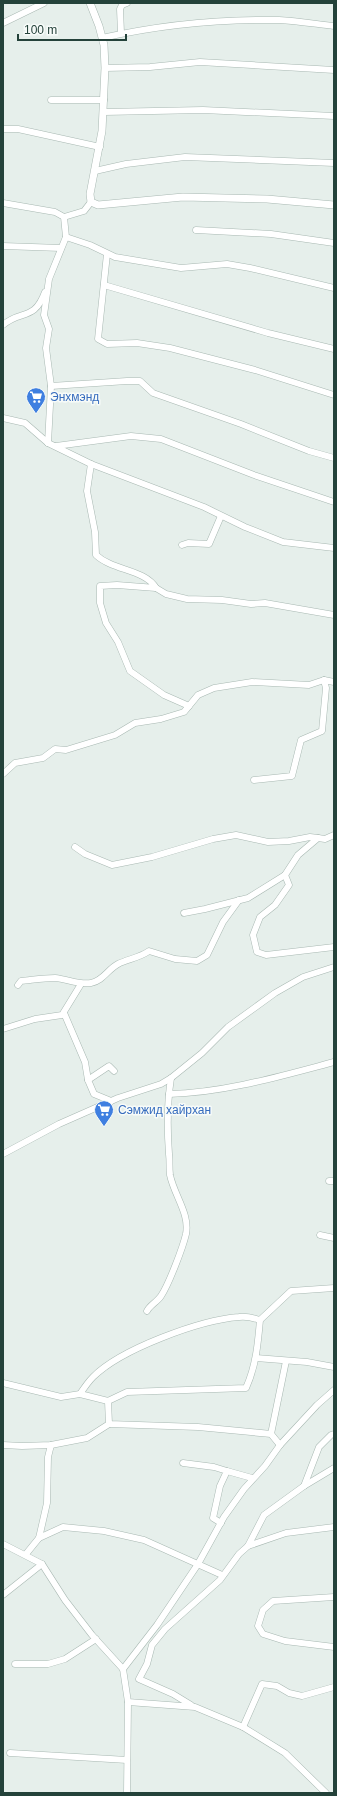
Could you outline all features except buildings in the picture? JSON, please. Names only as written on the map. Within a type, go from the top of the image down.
[{"type":"street","points":[[3,23],[44,3]]},
{"type":"street","points":[[3,203],[55,212],[64,217],[84,211],[91,202],[90,194],[100,147],[104,112],[106,68],[102,38],[90,3]]},
{"type":"street","points":[[121,34],[120,9],[122,5],[127,3]]},
{"type":"street","points":[[102,38],[209,22],[280,20],[334,26]]},
{"type":"street","points":[[106,68],[150,67],[200,62],[334,70]]},
{"type":"street","points":[[51,100],[104,100]]},
{"type":"street","points":[[104,112],[203,110],[334,116]]},
{"type":"street","points":[[3,129],[18,128],[100,147]]},
{"type":"street","points":[[95,171],[126,164],[185,157],[334,163]]},
{"type":"street","points":[[91,202],[98,205],[184,197],[267,199],[334,205]]},
{"type":"street","points":[[3,325],[7,322],[34,312],[38,308],[66,237],[64,217]]},
{"type":"street","points":[[196,230],[271,234],[334,242]]},
{"type":"street","points":[[66,237],[90,245],[115,257],[181,268],[227,264],[334,288]]},
{"type":"street","points":[[3,246],[61,248]]},
{"type":"street","points":[[107,254],[98,339],[107,344],[137,343],[170,348],[255,370],[334,395]]},
{"type":"street","points":[[48,442],[51,386],[46,348],[49,329],[44,315],[50,279]]},
{"type":"street","points":[[104,285],[268,333],[334,349]]},
{"type":"street","points":[[51,386],[140,381],[153,394],[241,424],[309,451],[334,458]]},
{"type":"street","points":[[3,418],[25,423],[48,442],[91,464],[204,507],[245,527],[283,542],[334,548]]},
{"type":"street","points":[[56,446],[131,436],[161,439],[254,475],[334,502]]},
{"type":"street","points":[[91,464],[87,491],[95,532],[96,555],[103,561],[111,565],[144,575],[156,588],[166,594],[187,599],[222,600],[251,604],[265,603],[334,615]]},
{"type":"street","points":[[182,545],[188,543],[209,544],[221,516]]},
{"type":"street","points":[[156,588],[117,585],[100,586],[100,603],[106,623],[118,642],[130,671],[164,695],[189,706]]},
{"type":"street","points":[[254,780],[292,776],[301,740],[322,732],[326,688],[324,680]]},
{"type":"street","points":[[4,770],[15,763],[43,758],[55,749],[66,750],[115,735],[135,723],[161,719],[184,712],[198,695],[214,688],[252,682],[309,685],[324,680],[334,682]]},
{"type":"street","points":[[75,848],[85,854],[112,865],[152,857],[213,839],[236,835],[268,842],[289,841],[310,837],[325,839],[334,836]]},
{"type":"street","points":[[184,913],[248,898],[285,875],[298,855],[318,838]]},
{"type":"street","points":[[285,875],[289,885],[275,905],[260,917],[253,935],[257,952],[266,955],[334,947]]},
{"type":"street","points":[[18,985],[21,981],[42,979],[60,979],[81,984],[93,983],[105,976],[117,964],[141,956],[149,951],[175,959],[197,961],[207,955],[223,922],[239,900]]},
{"type":"street","points":[[4,1152],[59,1124],[111,1101],[162,1084],[171,1078],[228,1027],[275,993],[303,978],[334,967]]},
{"type":"street","points":[[3,1029],[35,1019],[62,1015],[81,984]]},
{"type":"street","points":[[64,1013],[85,1062],[88,1080],[94,1094],[111,1101]]},
{"type":"street","points":[[169,1094],[193,1094],[235,1086],[334,1062]]},
{"type":"street","points":[[88,1080],[109,1066],[114,1071]]},
{"type":"street","points":[[147,1311],[150,1306],[161,1296],[167,1284],[186,1233],[185,1215],[175,1192],[170,1174],[167,1130],[171,1078]]},
{"type":"street","points":[[320,1235],[334,1238]]},
{"type":"street","points":[[3,1383],[61,1396],[80,1394],[108,1400],[127,1392],[246,1388],[256,1358],[260,1320],[291,1291],[334,1288]]},
{"type":"street","points":[[80,1394],[94,1377],[113,1362],[159,1338],[218,1320],[241,1316],[260,1320]]},
{"type":"street","points":[[256,1358],[334,1367]]},
{"type":"street","points":[[271,1434],[286,1361]]},
{"type":"street","points":[[123,1670],[157,1625],[198,1564],[221,1523],[252,1478],[266,1466],[280,1445],[317,1405],[334,1390]]},
{"type":"street","points":[[108,1400],[109,1424]]},
{"type":"street","points":[[3,1445],[50,1445],[88,1438],[109,1424],[198,1427],[271,1434],[280,1445]]},
{"type":"street","points":[[304,1486],[319,1447],[330,1435],[334,1434]]},
{"type":"street","points":[[26,1554],[39,1538],[47,1503],[48,1456],[50,1445]]},
{"type":"street","points":[[183,1463],[214,1467],[252,1478]]},
{"type":"street","points":[[326,1793],[285,1753],[243,1728],[194,1707],[173,1694],[140,1679],[152,1645],[165,1629],[220,1580],[222,1575],[239,1554],[248,1546],[264,1515],[304,1486],[334,1468]]},
{"type":"street","points":[[221,1523],[213,1518],[220,1486],[227,1471]]},
{"type":"street","points":[[39,1538],[63,1527],[104,1531],[144,1540],[222,1575]]},
{"type":"street","points":[[248,1546],[286,1533],[334,1527]]},
{"type":"street","points":[[3,1544],[26,1554],[42,1564],[65,1600],[123,1670],[128,1702],[127,1793]]},
{"type":"street","points":[[3,1595],[42,1564]]},
{"type":"street","points":[[334,1597],[272,1601],[263,1610],[258,1626],[264,1634],[285,1641],[334,1647]]},
{"type":"street","points":[[15,1664],[48,1664],[65,1659],[96,1639]]},
{"type":"street","points":[[243,1728],[262,1684],[276,1686],[288,1693],[302,1696],[334,1687]]},
{"type":"street","points":[[128,1702],[194,1707]]},
{"type":"street","points":[[10,1753],[127,1760]]},
{"type":"place","name":"Энхмэнд","points":[[36,414]]},
{"type":"place","name":"Сэмжид хайрхан","points":[[104,1127]]}]
